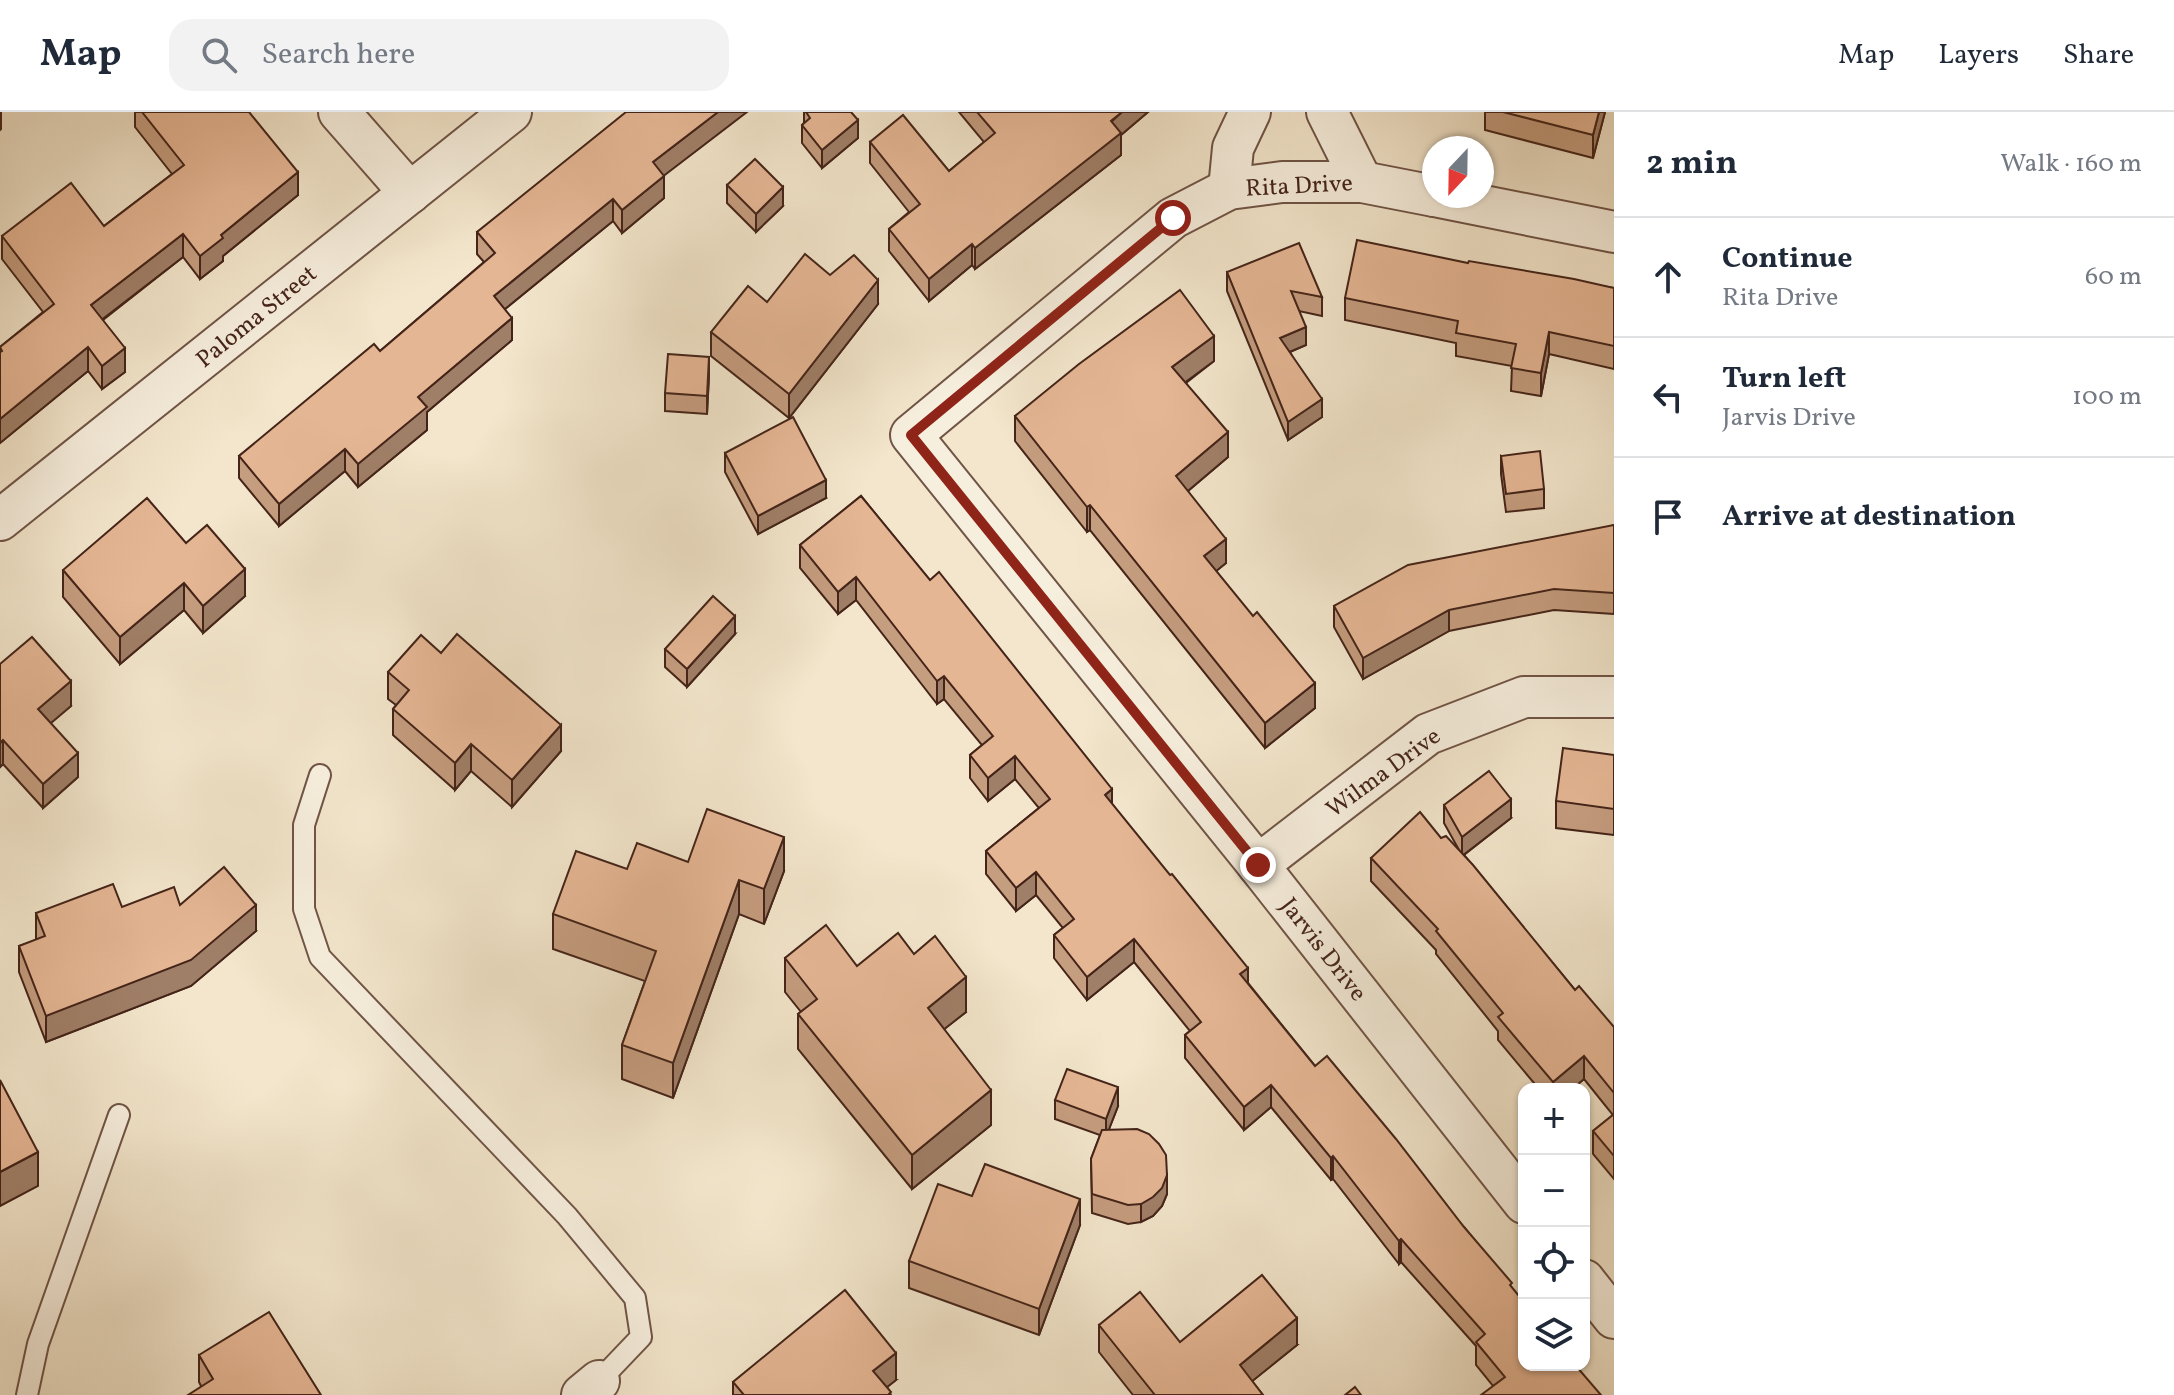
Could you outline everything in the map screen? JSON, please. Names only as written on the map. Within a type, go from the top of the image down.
[{"type":"street","points":[[339,112],[410,193]]},
{"type":"street","name":"Paloma Street","points":[[0,520],[511,112]]},
{"type":"street","points":[[1229,189],[1233,148],[1250,112]]},
{"type":"street","points":[[1327,112],[1362,182]]},
{"type":"street","name":"Rita Drive","points":[[911,435],[1173,218],[1229,189],[1282,182],[1362,182],[1422,194]]},
{"type":"street","name":"Rita Drive","points":[[1494,208],[1614,232]]},
{"type":"street","name":"Jarvis Drive","points":[[911,435],[1258,865],[1518,1195]]},
{"type":"street","name":"Wilma Drive","points":[[1258,865],[1428,734],[1524,697],[1614,697]]},
{"type":"street","points":[[1590,1288],[1614,1318]]},
{"type":"lane","points":[[320,775],[304,825],[304,909],[320,957],[567,1216],[635,1298],[641,1337],[591,1388]]},
{"type":"lane","points":[[27,1395],[38,1344],[119,1115]]},
{"type":"building","points":[[142,112],[249,112],[298,172],[200,256],[183,234],[91,305],[125,348],[102,366],[88,347],[0,419],[0,347],[54,304],[2,236],[71,183],[104,226],[184,165]]},
{"type":"building","points":[[626,112],[718,112],[653,162],[664,176],[622,210],[613,199],[494,296],[512,318],[418,397],[427,407],[358,464],[345,449],[279,504],[239,456],[374,344],[380,351],[495,253],[477,232]]},
{"type":"building","points":[[806,112],[851,112],[858,120],[822,150],[802,125],[810,118]]},
{"type":"building","points":[[977,112],[1122,112],[1111,121],[1121,133],[975,248],[972,244],[929,279],[889,229],[920,204],[870,142],[903,115],[949,171],[995,133]]},
{"type":"building","points":[[1503,112],[1599,112],[1593,135]]},
{"type":"building","points":[[755,159],[783,187],[756,214],[727,185]]},
{"type":"building","points":[[1357,240],[1614,288],[1614,346],[1549,332],[1541,373],[1511,368],[1516,344],[1456,333],[1458,321],[1345,298]]},
{"type":"building","points":[[1299,243],[1322,297],[1291,291],[1306,327],[1280,338],[1322,399],[1288,422],[1227,272]]},
{"type":"building","points":[[805,254],[830,275],[854,255],[878,280],[789,394],[711,332],[748,286],[767,302]]},
{"type":"building","points":[[1180,290],[1214,336],[1172,367],[1228,432],[1176,476],[1226,539],[1204,556],[1253,616],[1257,612],[1315,683],[1265,723],[1015,416],[1079,364]]},
{"type":"building","points":[[668,354],[709,357],[707,396],[665,393]]},
{"type":"building","points":[[793,417],[826,480],[758,516],[725,453]]},
{"type":"building","points":[[1540,451],[1544,489],[1506,494],[1501,456]]},
{"type":"building","points":[[861,496],[930,580],[939,572],[1112,789],[1105,795],[1248,968],[1240,974],[1315,1066],[1327,1056],[1512,1283],[1510,1285],[1518,1295],[1518,1371],[1580,1371],[1601,1395],[1481,1395],[1505,1377],[1476,1342],[1485,1334],[1401,1239],[1399,1241],[1333,1156],[1331,1158],[1271,1085],[1244,1107],[1185,1035],[1201,1022],[1134,939],[1087,977],[1054,935],[1074,919],[1036,872],[1016,888],[986,851],[1050,799],[1015,756],[988,778],[970,755],[993,736],[944,676],[937,681],[856,577],[838,592],[800,545]]},
{"type":"building","points":[[147,498],[186,543],[207,525],[245,569],[203,606],[184,583],[120,637],[63,570]]},
{"type":"building","points":[[1614,525],[1614,593],[1554,589],[1449,610],[1363,658],[1334,606],[1408,565]]},
{"type":"building","points":[[713,596],[735,616],[687,669],[665,649]]},
{"type":"building","points":[[457,634],[561,725],[512,780],[471,744],[455,763],[393,709],[409,690],[388,672],[421,635],[441,653]]},
{"type":"building","points":[[32,637],[71,681],[38,709],[78,753],[43,784],[3,740],[0,743],[0,664]]},
{"type":"building","points":[[1563,748],[1614,755],[1614,809],[1556,801]]},
{"type":"building","points":[[1489,771],[1511,799],[1462,837],[1444,805]]},
{"type":"building","points":[[707,809],[784,837],[764,889],[739,880],[673,1063],[622,1045],[656,951],[553,914],[576,851],[627,869],[637,843],[688,862]]},
{"type":"building","points":[[1420,812],[1441,838],[1446,836],[1473,865],[1575,990],[1579,986],[1614,1027],[1614,1093],[1584,1056],[1553,1082],[1498,1017],[1503,1013],[1436,931],[1438,929],[1371,858]]},
{"type":"building","points":[[224,867],[256,905],[191,960],[46,1016],[19,946],[45,936],[36,913],[113,884],[122,907],[174,887],[180,905]]},
{"type":"building","points":[[826,925],[857,966],[898,933],[914,954],[935,936],[966,977],[928,1008],[991,1090],[912,1155],[798,1014],[817,999],[785,958]]},
{"type":"building","points":[[1067,1069],[1118,1087],[1106,1119],[1055,1100]]},
{"type":"building","points":[[0,1080],[38,1152],[0,1172]]},
{"type":"building","points":[[1614,1114],[1614,1156],[1593,1131]]},
{"type":"building","points":[[1137,1129],[1149,1134],[1166,1155],[1167,1175],[1162,1188],[1141,1204],[1128,1205],[1092,1194],[1091,1159],[1102,1130]]},
{"type":"building","points":[[985,1164],[1080,1199],[1039,1309],[909,1261],[938,1184],[972,1196]]},
{"type":"building","points":[[1262,1275],[1297,1318],[1240,1365],[1263,1395],[1155,1395],[1099,1325],[1140,1292],[1180,1342]]},
{"type":"building","points":[[845,1290],[896,1353],[873,1371],[891,1392],[888,1395],[744,1395],[733,1382]]},
{"type":"building","points":[[269,1312],[321,1395],[188,1395],[213,1379],[199,1355]]},
{"type":"building","points":[[1355,1387],[1361,1395],[1345,1395]]},
{"type":"route","points":[[1173,218],[911,435],[1258,865]]}]
